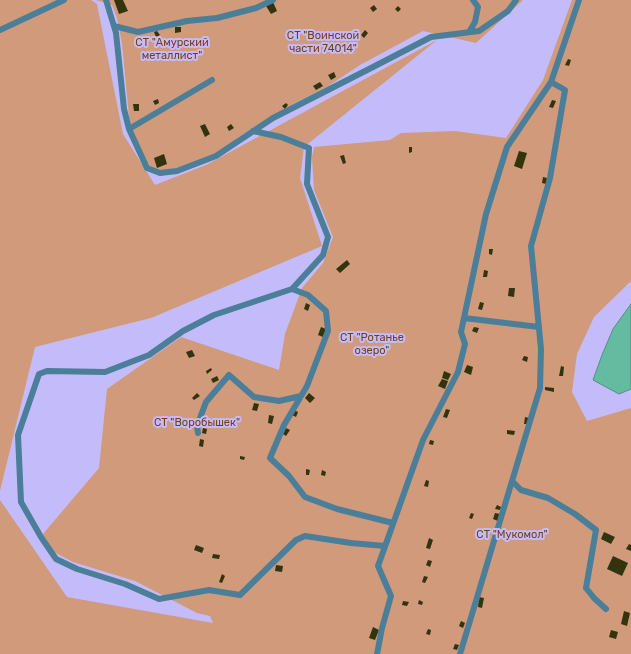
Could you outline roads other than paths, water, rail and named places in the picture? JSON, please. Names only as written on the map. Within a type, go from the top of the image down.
[{"type":"street","points":[[0,30],[64,0]]},
{"type":"street","points":[[106,0],[116,33],[124,108],[129,128],[147,168],[160,173],[177,171],[216,156],[274,118],[431,37],[479,31],[508,11],[516,0]]},
{"type":"street","points":[[114,26],[138,32],[187,21],[217,18],[256,8],[273,0]]},
{"type":"street","points":[[469,32],[475,22],[478,7],[473,0]]},
{"type":"street","points":[[377,654],[382,628],[391,596],[378,566],[423,440],[458,372],[465,344],[461,332],[486,214],[507,147],[551,82],[579,0]]},
{"type":"street","points":[[129,128],[212,80]]},
{"type":"street","points":[[460,654],[540,388],[541,349],[531,246],[550,178],[565,90],[551,82]]},
{"type":"street","points":[[253,131],[281,137],[309,148],[307,184],[328,236],[323,255],[292,289],[214,316],[183,331],[149,355],[105,372],[47,371],[39,374],[18,435],[22,502],[41,537],[56,559],[77,569],[125,584],[159,599],[209,590],[240,595],[296,540],[306,536],[351,543],[385,546]]},
{"type":"street","points":[[292,289],[308,296],[326,311],[328,331],[307,386],[284,425],[270,458],[290,476],[305,497],[337,509],[393,523]]},
{"type":"street","points":[[464,318],[539,327]]},
{"type":"street","points":[[198,433],[197,426],[206,402],[229,375],[254,397],[279,401],[301,396]]},
{"type":"street","points":[[512,481],[521,490],[548,498],[575,514],[596,530],[586,588],[606,609]]},
{"type":"park label","name":"СТ \"Воинской части 74014\"","points":[[323,42]]},
{"type":"park label","name":"СТ \"Амурский металлист\"","points":[[172,49]]},
{"type":"park label","name":"СТ \"Ротанье озеро\"","points":[[372,344]]},
{"type":"park label","name":"СТ \"Воробышек\"","points":[[197,423]]},
{"type":"park label","name":"СТ \"Мукомол\"","points":[[512,535]]}]
